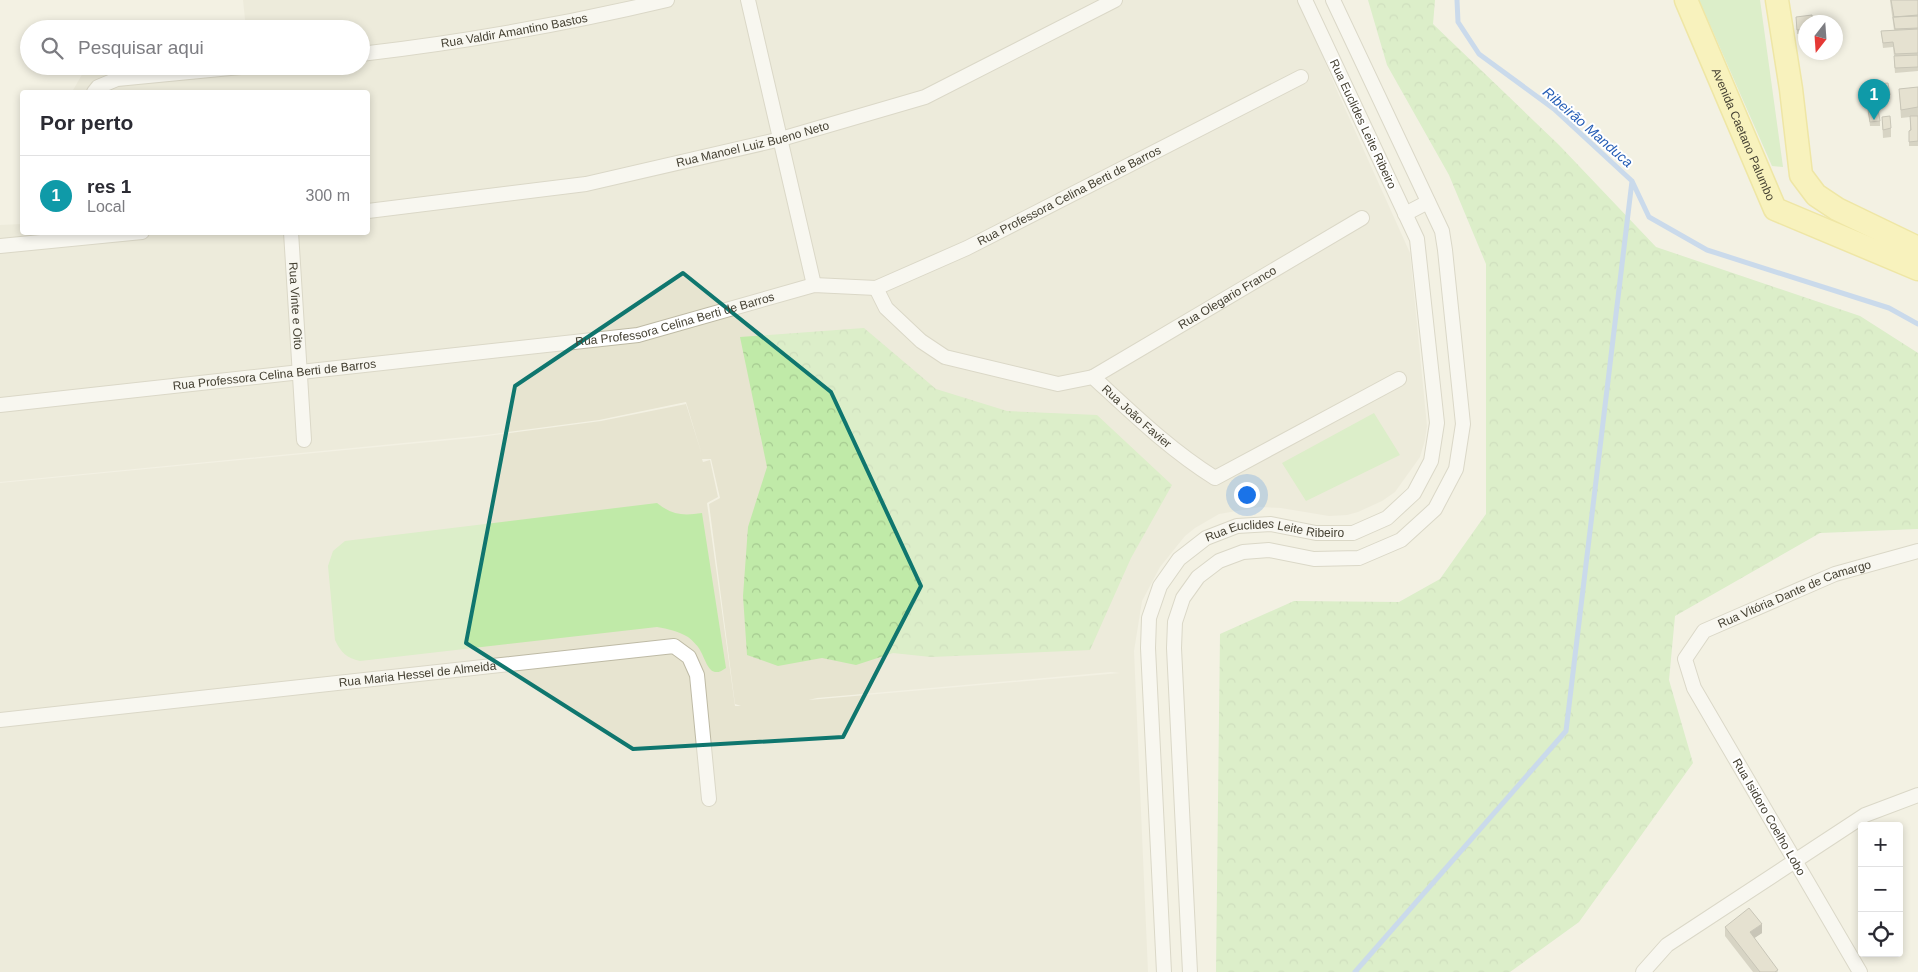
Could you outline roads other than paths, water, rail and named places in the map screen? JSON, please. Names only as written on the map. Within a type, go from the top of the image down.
[{"type":"main road","name":"Avenida Caetano Palumbo","points":[[1686,0],[1776,209],[1918,269]]},
{"type":"main road","points":[[1777,0],[1791,89],[1801,175],[1816,195],[1837,209],[1918,248]]},
{"type":"street","name":"Rua Valdir Amantino Bastos","points":[[370,53],[426,47],[518,32],[600,16],[667,0]]},
{"type":"street","points":[[748,0],[814,285]]},
{"type":"street","name":"Rua Manoel Luiz Bueno Neto","points":[[370,211],[586,184],[781,139],[925,97],[1115,0]]},
{"type":"street","name":"Rua Euclides Leite Ribeiro","points":[[1164,972],[1148,658],[1149,618],[1160,586],[1179,559],[1206,538],[1237,526],[1271,524],[1316,533],[1353,533],[1387,518],[1414,493],[1431,461],[1437,423],[1417,239],[1305,0]]},
{"type":"street","name":"Rua Euclides Leite Ribeiro","points":[[1190,972],[1174,648],[1175,622],[1183,598],[1198,577],[1219,561],[1243,552],[1269,550],[1314,559],[1359,558],[1401,540],[1435,509],[1456,469],[1463,424],[1442,231],[1333,0]]},
{"type":"street","points":[[96,90],[98,87],[117,79],[158,75]]},
{"type":"street","name":"Rua Professora Celina Berti de Barros","points":[[0,405],[638,335],[814,285],[876,288],[976,243],[1301,77]]},
{"type":"street","points":[[1405,214],[1428,202]]},
{"type":"street","name":"Rua Olegario Franco","points":[[1093,377],[1362,218]]},
{"type":"street","points":[[0,246],[91,235]]},
{"type":"street","name":"Rua Vinte e Oito","points":[[291,235],[304,440]]},
{"type":"street","name":"Rua João Favier","points":[[876,288],[886,308],[921,341],[945,357],[1058,384],[1093,377],[1151,431],[1196,466],[1215,478],[1400,379]]},
{"type":"street","name":"Rua Vitória Dante de Camargo","points":[[1685,659],[1704,631],[1835,574],[1918,551]]},
{"type":"street","name":"Rua Maria Hessel de Almeida","points":[[0,720],[674,646],[689,657],[697,675],[709,799]]},
{"type":"street","name":"Rua Isidoro Coelho Lobo","points":[[1685,659],[1694,688],[1860,972]]},
{"type":"street","points":[[1643,972],[1667,944],[1865,815],[1918,795]]},
{"type":"waterway","name":"Ribeirão Manduca","points":[[1457,0],[1458,22],[1479,54],[1554,109],[1632,181],[1649,217],[1707,250],[1889,308],[1918,324]]},
{"type":"waterway","points":[[1355,972],[1566,731],[1632,181]]},
{"type":"place","name":"res 1","points":[[1874,120]]}]
